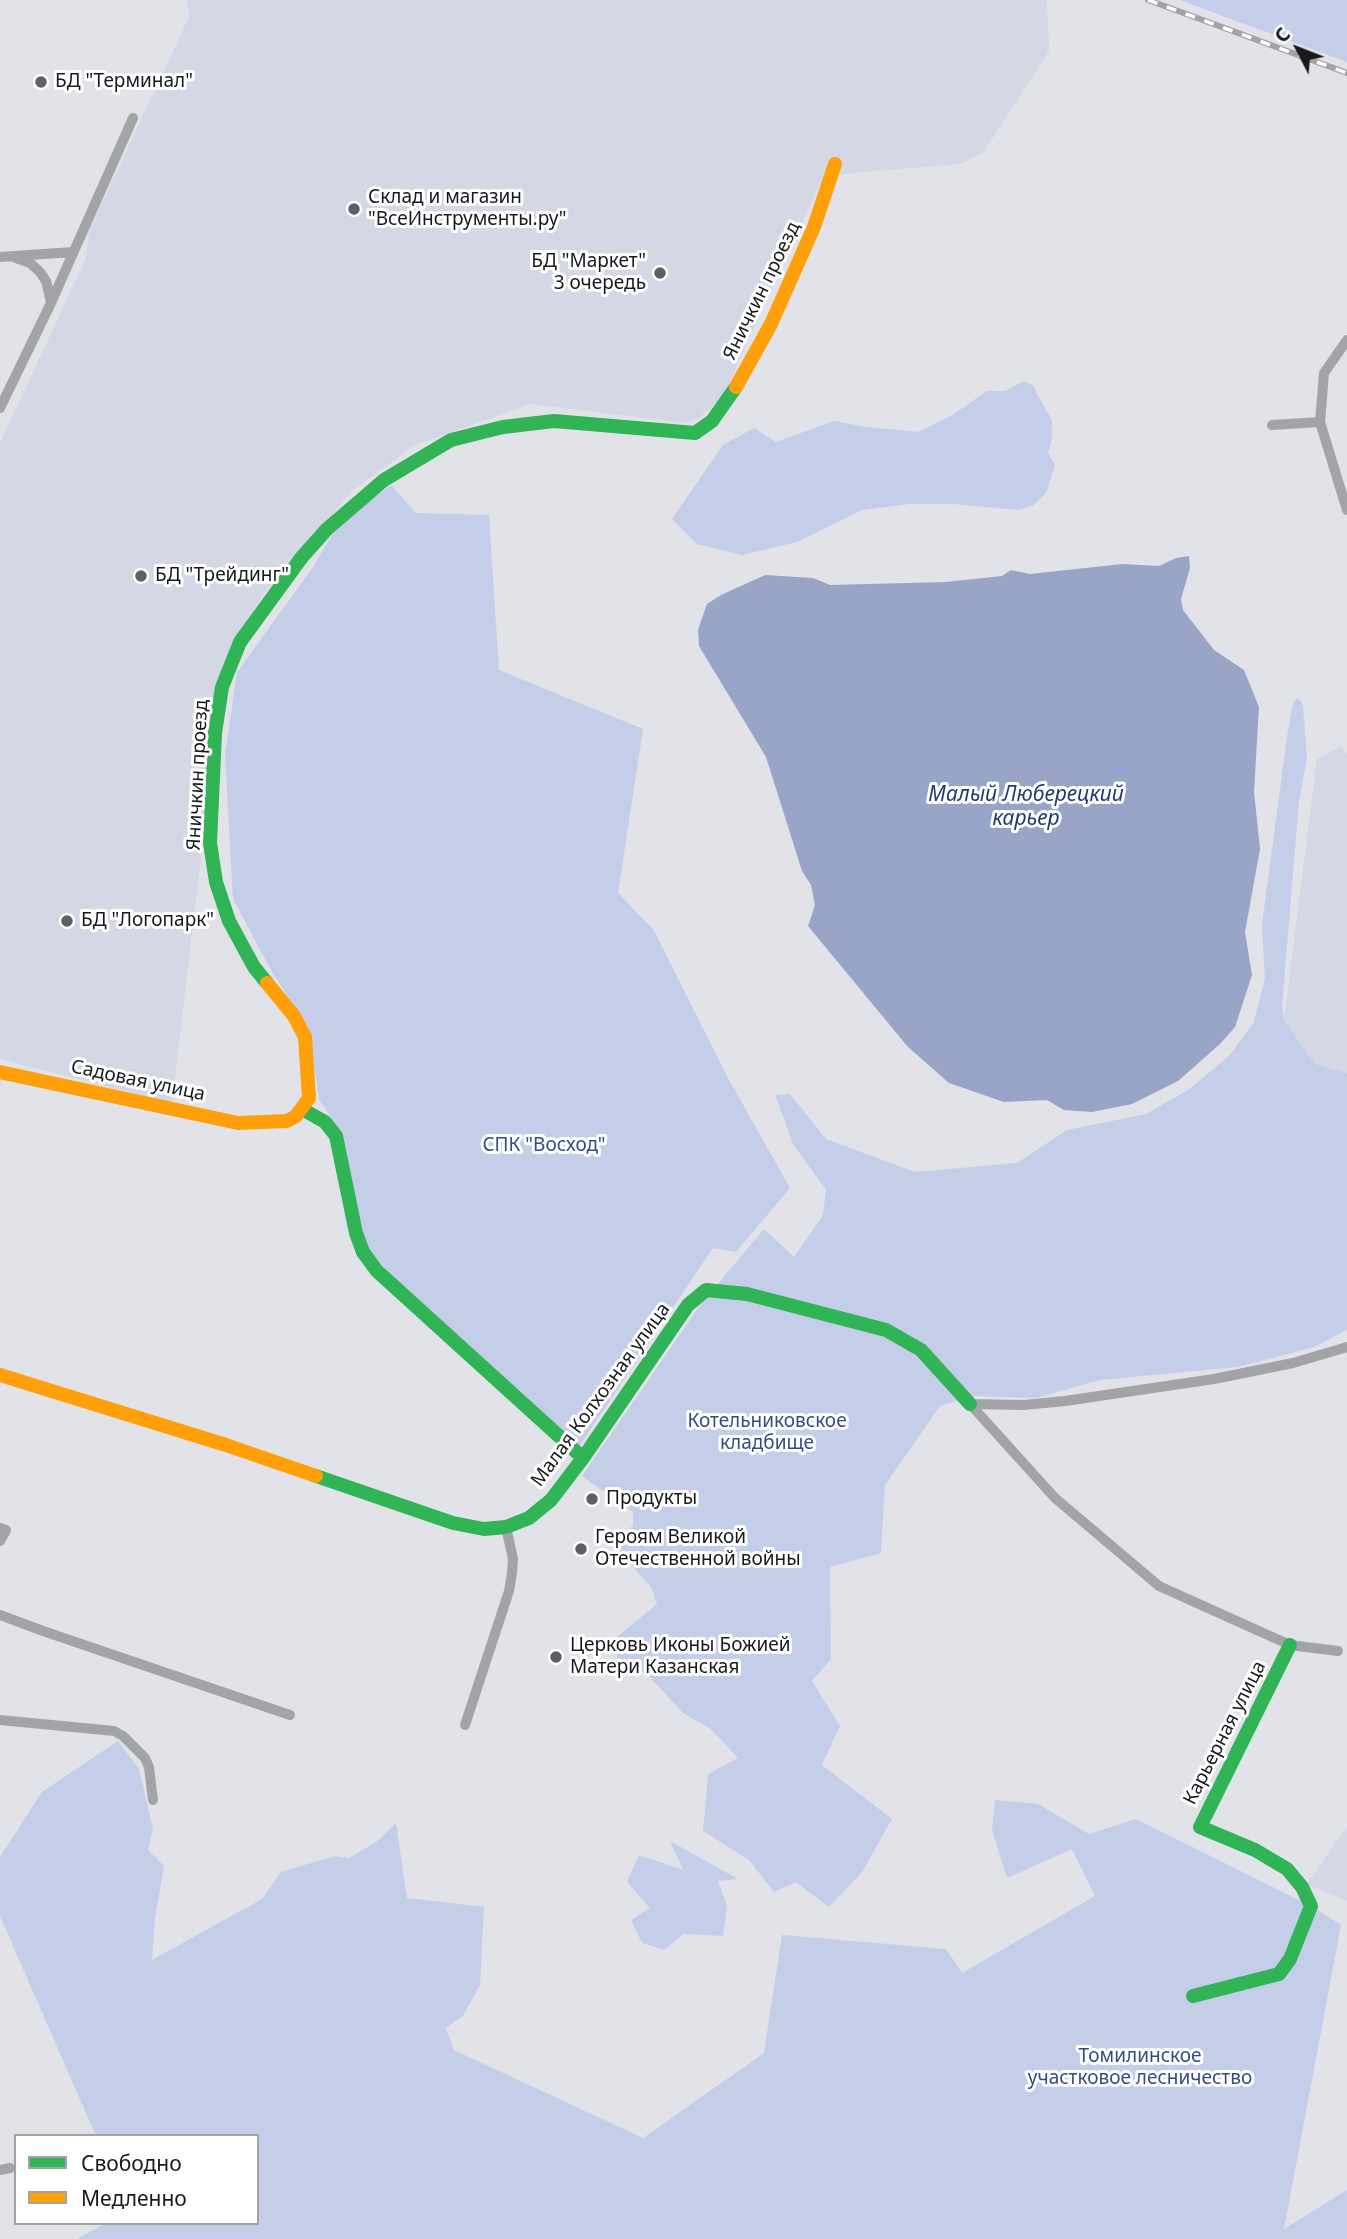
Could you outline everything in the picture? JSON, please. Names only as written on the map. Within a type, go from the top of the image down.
[{"type":"street","points":[[0,408],[51,303],[133,118]]},
{"type":"street","name":"Яничкин проезд","points":[[302,1109],[309,1098],[304,1037],[294,1016],[254,967],[229,921],[216,882],[210,843],[215,733],[222,687],[240,642],[302,557],[327,529],[384,480],[451,440],[503,427],[554,422],[695,433],[712,421],[738,384],[771,324],[814,227],[835,164]]},
{"type":"street","points":[[3,257],[73,252]]},
{"type":"street","points":[[3,257],[30,263],[40,272],[46,281],[51,303]]},
{"type":"street","points":[[1347,340],[1324,373],[1320,422],[1347,510]]},
{"type":"street","points":[[1272,425],[1320,422]]},
{"type":"street","name":"Садовая улица","points":[[0,1072],[238,1122],[287,1121],[302,1109]]},
{"type":"street","points":[[302,1109],[325,1122],[336,1136],[356,1233],[363,1252],[377,1271],[583,1458]]},
{"type":"street","name":"Малая Колхозная улица","points":[[0,1375],[226,1446],[453,1523],[484,1529],[506,1527],[529,1518],[551,1500],[688,1305],[706,1290],[747,1294],[886,1330],[922,1350],[970,1404]]},
{"type":"street","points":[[970,1404],[1051,1403],[1201,1381],[1293,1363],[1347,1347]]},
{"type":"street","name":"Карьерная улица","points":[[970,1404],[1055,1498],[1159,1586],[1290,1645],[1338,1651]]},
{"type":"street","points":[[465,1725],[510,1582],[513,1559],[506,1527]]},
{"type":"street","points":[[0,1541],[3,1529]]},
{"type":"street","points":[[0,1615],[290,1715]]},
{"type":"street","name":"Карьерная улица","points":[[1194,1996],[1279,1974],[1290,1959],[1311,1906],[1302,1887],[1287,1869],[1255,1850],[1200,1827],[1290,1645]]},
{"type":"street","points":[[0,1720],[114,1731],[123,1735],[145,1758],[149,1767],[153,1800]]},
{"type":"shaded area","points":[[187,0],[1047,0],[1049,51],[983,153],[961,164],[840,174],[840,165],[829,164],[723,396],[699,418],[685,423],[531,404],[415,445],[352,491],[263,594],[215,683],[208,798],[172,1103],[0,1059],[0,443],[86,258],[89,231],[189,17]]},
{"type":"shaded area","points":[[1342,746],[1347,755],[1347,1073],[1315,1064],[1284,1020],[1317,759]]},
{"type":"shaded area","points":[[1347,1827],[1347,1901],[1306,1884]]},
{"type":"green space","points":[[1180,0],[1347,0],[1347,62]]},
{"type":"green space","points":[[1024,381],[1034,386],[1052,420],[1052,439],[1048,453],[1055,465],[1046,493],[1034,505],[1019,510],[953,504],[910,504],[862,510],[797,542],[742,555],[697,544],[672,519],[723,445],[754,428],[776,442],[834,421],[918,432],[951,416],[987,391],[1005,391]]},
{"type":"green space","name":"СПК \"Восход\"","points":[[391,485],[416,513],[489,515],[499,670],[643,729],[618,893],[653,929],[728,1078],[790,1188],[736,1252],[713,1248],[580,1445],[571,1444],[396,1282],[366,1245],[341,1134],[319,1099],[308,1027],[272,972],[233,899],[225,755],[237,672],[311,570],[338,526]]},
{"type":"green space","name":"Котельниковское кладбище","points":[[1297,698],[1303,706],[1307,757],[1299,802],[1282,1007],[1284,1020],[1315,1064],[1347,1073],[1347,1330],[1314,1347],[1238,1367],[1100,1380],[1036,1398],[974,1396],[940,1406],[885,1485],[881,1553],[830,1567],[831,1659],[812,1681],[840,1726],[822,1765],[892,1819],[862,1872],[829,1907],[796,1882],[774,1892],[749,1860],[703,1831],[708,1774],[738,1758],[712,1730],[683,1713],[646,1673],[618,1658],[610,1643],[657,1604],[651,1587],[614,1546],[633,1525],[633,1512],[582,1476],[701,1304],[764,1229],[794,1257],[823,1215],[826,1190],[793,1144],[775,1095],[790,1094],[826,1139],[915,1172],[1017,1163],[1067,1130],[1146,1114],[1188,1090],[1229,1056],[1254,1022],[1265,979],[1262,924],[1287,737],[1293,703]]},
{"type":"green space","name":"Томилинское участковое лесничество","points":[[118,1741],[139,1769],[153,1829],[148,1850],[164,1866],[155,1918],[152,1960],[262,1899],[281,1872],[335,1856],[349,1858],[376,1842],[396,1823],[407,1898],[484,1907],[480,1985],[463,2016],[446,2028],[454,2050],[643,2138],[764,2053],[782,1935],[946,1949],[962,1973],[1095,1896],[1072,1849],[1007,1878],[992,1830],[995,1800],[1038,1804],[1089,1834],[1136,1819],[1311,1906],[1341,1925],[1284,2229],[1347,2190],[1347,2239],[77,2239],[102,2225],[259,2225],[259,2134],[95,2134],[0,1916],[0,1857],[42,1792]]},
{"type":"green space","points":[[670,1841],[738,1879],[718,1881],[727,1906],[723,1936],[684,1934],[664,1950],[642,1943],[631,1920],[650,1908],[627,1882],[639,1855],[683,1870]]},
{"type":"water","name":"Малый Люберецкий карьер","points":[[1189,556],[1190,568],[1181,599],[1183,610],[1214,650],[1244,670],[1259,707],[1254,792],[1260,849],[1245,932],[1252,975],[1235,1027],[1178,1081],[1132,1104],[1092,1112],[1064,1110],[1047,1100],[1004,1102],[949,1083],[908,1047],[808,926],[815,905],[811,885],[802,871],[766,757],[699,646],[698,630],[707,604],[765,575],[813,578],[830,585],[946,582],[1002,576],[1011,570],[1030,574],[1122,564],[1159,566],[1176,558]]},
{"type":"railway","points":[[1148,0],[1347,73]]},
{"type":"traffic: fast","points":[[267,983],[254,967],[229,921],[216,882],[210,843],[215,733],[222,687],[240,642],[302,557],[327,529],[384,480],[451,440],[503,427],[554,421],[695,433],[712,421],[736,387]]},
{"type":"traffic: fast","points":[[302,1109],[325,1122],[336,1136],[356,1233],[363,1252],[377,1271],[583,1458]]},
{"type":"traffic: fast","points":[[316,1476],[453,1523],[484,1529],[506,1527],[529,1518],[551,1500],[688,1305],[706,1290],[747,1294],[886,1330],[921,1350],[970,1404]]},
{"type":"traffic: fast","points":[[1193,1996],[1279,1974],[1290,1959],[1311,1906],[1302,1887],[1287,1869],[1255,1850],[1200,1827],[1290,1645]]},
{"type":"traffic: slow","points":[[736,387],[771,324],[814,227],[835,164]]},
{"type":"traffic: slow","points":[[0,1072],[238,1123],[287,1121],[296,1116],[309,1098],[305,1037],[294,1016],[267,983]]},
{"type":"traffic: slow","points":[[0,1375],[226,1445],[316,1476]]},
{"type":"place","name":"БД \"Терминал\"","points":[[41,82]]},
{"type":"place","name":"Склад и магазин \"ВсеИнструменты.ру\"","points":[[354,209]]},
{"type":"place","name":"БД \"Маркет\" 3 очередь","points":[[660,273]]},
{"type":"place","name":"БД \"Трейдинг\"","points":[[141,576]]},
{"type":"place","name":"БД \"Логопарк\"","points":[[67,921]]},
{"type":"place","name":"Продукты","points":[[592,1499]]},
{"type":"place","name":"Героям Великой Отечественной войны","points":[[581,1549]]},
{"type":"place","name":"Церковь Иконы Божией Матери Казанская","points":[[556,1657]]}]
